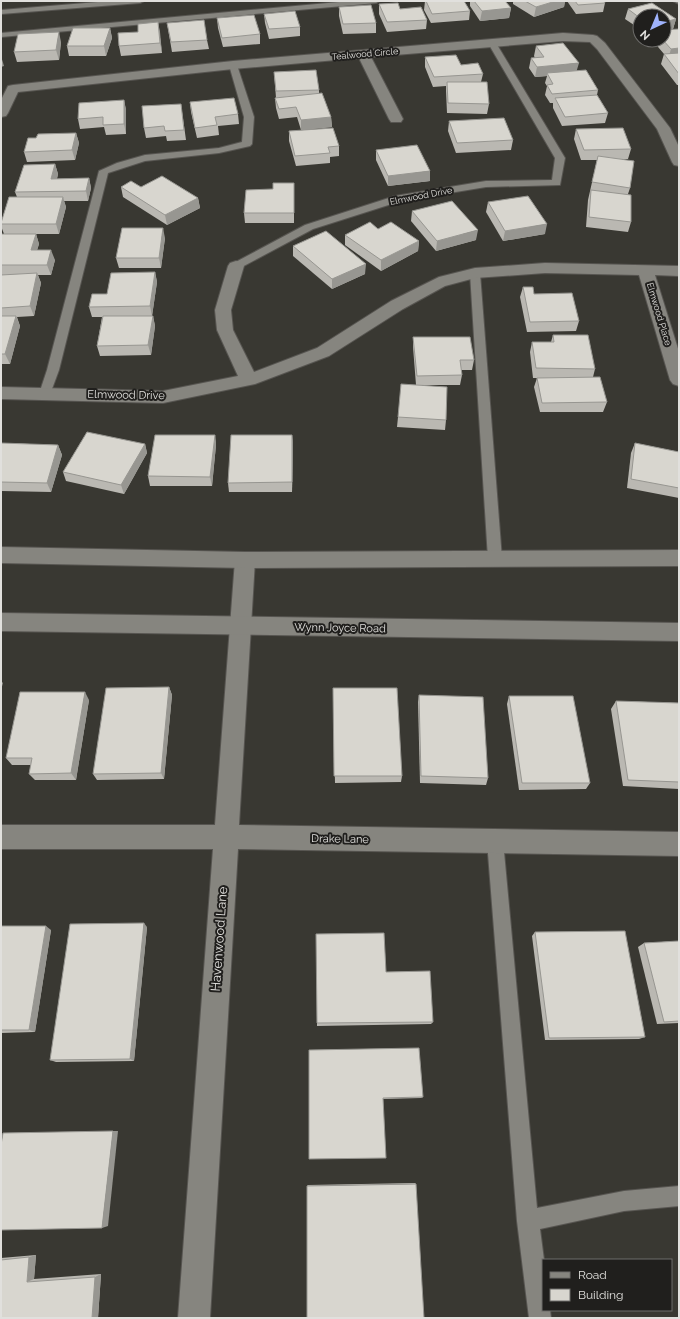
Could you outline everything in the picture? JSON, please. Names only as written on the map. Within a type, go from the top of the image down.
[{"type":"street","name":"Tealwood Circle","points":[[1,113],[13,90],[233,65],[564,37],[593,39],[601,46],[663,128],[679,162]]},
{"type":"street","points":[[362,54],[396,119]]},
{"type":"street","name":"Elmwood Drive","points":[[236,266],[223,310],[225,330],[249,380]]},
{"type":"street","name":"Elmwood Drive","points":[[1,393],[163,397],[249,380],[323,352],[397,305],[439,282],[475,273],[545,268],[679,270]]},
{"type":"street","name":"Elmwood Place","points":[[645,270],[679,380]]},
{"type":"street","points":[[1,555],[245,560],[679,558]]},
{"type":"street","name":"Havenwood Lane","points":[[194,1318],[245,560]]},
{"type":"street","name":"Wynn Joyce Road","points":[[1,622],[679,632]]},
{"type":"street","name":"Drake Lane","points":[[1,837],[226,837],[679,844]]},
{"type":"lane","points":[[1,12],[140,1]]},
{"type":"lane","points":[[1,34],[376,1]]},
{"type":"lane","name":"Elmwood Drive","points":[[236,266],[309,227],[399,198],[486,184],[557,183],[560,158],[492,43]]},
{"type":"lane","points":[[45,394],[55,363],[104,171],[125,161],[170,154],[233,149],[247,144],[249,117],[233,65]]},
{"type":"lane","points":[[475,273],[495,559]]},
{"type":"lane","points":[[495,841],[528,1221],[540,1318]]},
{"type":"lane","points":[[528,1221],[624,1201],[679,1196]]},
{"type":"building","points":[[426,1],[464,1],[470,11],[432,14]]},
{"type":"building","points":[[474,1],[505,1],[511,8],[482,11]]},
{"type":"building","points":[[525,1],[556,1],[536,7]]},
{"type":"building","points":[[575,1],[604,1],[605,3],[578,5]]},
{"type":"building","points":[[398,3],[400,9],[421,7],[427,20],[387,22],[379,4]]},
{"type":"building","points":[[652,3],[660,8],[632,8]]},
{"type":"building","points":[[371,5],[376,23],[343,24],[339,7]]},
{"type":"building","points":[[295,11],[300,27],[269,29],[264,14]]},
{"type":"building","points":[[254,15],[260,34],[222,38],[217,18]]},
{"type":"building","points":[[204,20],[207,40],[171,42],[167,23]]},
{"type":"building","points":[[158,22],[160,43],[119,46],[118,33],[138,32],[138,24]]},
{"type":"building","points":[[73,28],[110,28],[104,46],[67,46]]},
{"type":"building","points":[[672,29],[679,29],[679,48],[671,49],[670,48],[672,48]]},
{"type":"building","points":[[59,32],[56,50],[14,52],[18,34]]},
{"type":"building","points":[[563,43],[579,63],[537,67],[531,58],[544,57],[536,46]]},
{"type":"building","points":[[679,53],[679,74],[664,54]]},
{"type":"building","points":[[456,55],[461,65],[478,63],[483,74],[434,77],[425,57]]},
{"type":"building","points":[[316,70],[319,90],[276,91],[274,72]]},
{"type":"building","points":[[586,70],[598,90],[552,94],[547,85],[553,84],[547,73]]},
{"type":"building","points":[[447,82],[487,82],[489,104],[448,103]]},
{"type":"building","points":[[322,93],[331,117],[301,120],[296,107],[279,109],[275,98]]},
{"type":"building","points":[[597,95],[608,113],[565,117],[555,98]]},
{"type":"building","points":[[234,98],[238,114],[215,117],[217,125],[195,128],[190,102]]},
{"type":"building","points":[[124,100],[124,124],[103,125],[103,117],[78,119],[79,103]]},
{"type":"building","points":[[181,104],[184,130],[165,131],[164,126],[144,128],[142,106]]},
{"type":"building","points":[[504,118],[513,140],[457,143],[449,121]]},
{"type":"building","points":[[333,128],[339,146],[328,147],[330,153],[295,156],[289,131]]},
{"type":"building","points":[[623,128],[631,149],[584,150],[576,129]]},
{"type":"building","points":[[76,133],[72,150],[24,152],[28,138],[36,138],[38,134]]},
{"type":"building","points":[[417,145],[430,171],[388,176],[376,150]]},
{"type":"building","points":[[598,156],[634,161],[630,188],[592,182]]},
{"type":"building","points":[[55,164],[51,179],[89,178],[86,191],[15,192],[24,165]]},
{"type":"building","points":[[162,176],[198,198],[165,215],[121,187],[131,181],[141,187]]},
{"type":"building","points":[[273,183],[294,183],[294,213],[244,213],[246,190],[273,189]]},
{"type":"building","points":[[591,190],[631,195],[631,222],[589,217]]},
{"type":"building","points":[[528,196],[547,224],[505,231],[488,202]]},
{"type":"building","points":[[9,197],[63,197],[56,224],[1,224]]},
{"type":"building","points":[[452,201],[478,230],[437,241],[412,211]]},
{"type":"building","points":[[370,222],[378,229],[391,222],[419,241],[381,260],[345,235]]},
{"type":"building","points":[[122,228],[163,228],[159,258],[116,258]]},
{"type":"building","points":[[326,231],[366,264],[332,279],[293,246]]},
{"type":"building","points":[[1,234],[36,234],[31,250],[51,250],[47,265],[1,265]]},
{"type":"building","points":[[155,272],[150,306],[89,307],[92,294],[107,294],[111,273]]},
{"type":"building","points":[[37,273],[30,306],[1,308],[1,275]]},
{"type":"building","points":[[523,287],[533,287],[534,294],[572,293],[579,321],[530,322]]},
{"type":"building","points":[[1,316],[16,316],[5,354],[1,354]]},
{"type":"building","points":[[103,316],[153,316],[148,345],[97,346]]},
{"type":"building","points":[[553,335],[588,335],[595,369],[536,368],[532,342],[554,342]]},
{"type":"building","points":[[413,337],[470,337],[474,360],[460,360],[462,375],[417,376]]},
{"type":"building","points":[[600,377],[607,402],[542,403],[537,378]]},
{"type":"building","points":[[401,384],[447,387],[446,420],[398,417]]},
{"type":"building","points":[[87,432],[145,444],[121,485],[63,472]]},
{"type":"building","points":[[155,435],[215,435],[210,477],[148,476]]},
{"type":"building","points":[[231,435],[292,435],[292,482],[228,483]]},
{"type":"building","points":[[1,443],[58,445],[47,483],[1,482]]},
{"type":"building","points":[[635,443],[679,452],[679,488],[631,479]]},
{"type":"building","points":[[169,687],[161,773],[93,774],[106,688]]},
{"type":"building","points":[[333,688],[397,688],[402,776],[334,776]]},
{"type":"building","points":[[20,692],[85,692],[71,773],[29,774],[32,758],[6,758]]},
{"type":"building","points":[[419,695],[483,697],[488,778],[421,776]]},
{"type":"building","points":[[509,696],[573,696],[590,783],[522,783]]},
{"type":"building","points":[[616,701],[679,703],[679,782],[628,780]]},
{"type":"building","points":[[144,923],[130,1059],[50,1060],[70,924]]},
{"type":"building","points":[[1,926],[46,926],[29,1030],[1,1030]]},
{"type":"building","points":[[625,931],[645,1037],[549,1038],[535,932]]},
{"type":"building","points":[[384,933],[386,972],[430,971],[433,1022],[317,1023],[316,934]]},
{"type":"building","points":[[679,941],[679,1021],[664,1022],[644,943]]},
{"type":"building","points":[[419,1048],[423,1097],[383,1098],[386,1158],[309,1159],[309,1050]]},
{"type":"building","points":[[113,1131],[102,1228],[1,1230],[1,1145],[3,1133]]},
{"type":"building","points":[[416,1184],[424,1318],[307,1318],[307,1186]]},
{"type":"building","points":[[29,1257],[27,1282],[95,1277],[92,1318],[1,1318],[1,1260]]}]
